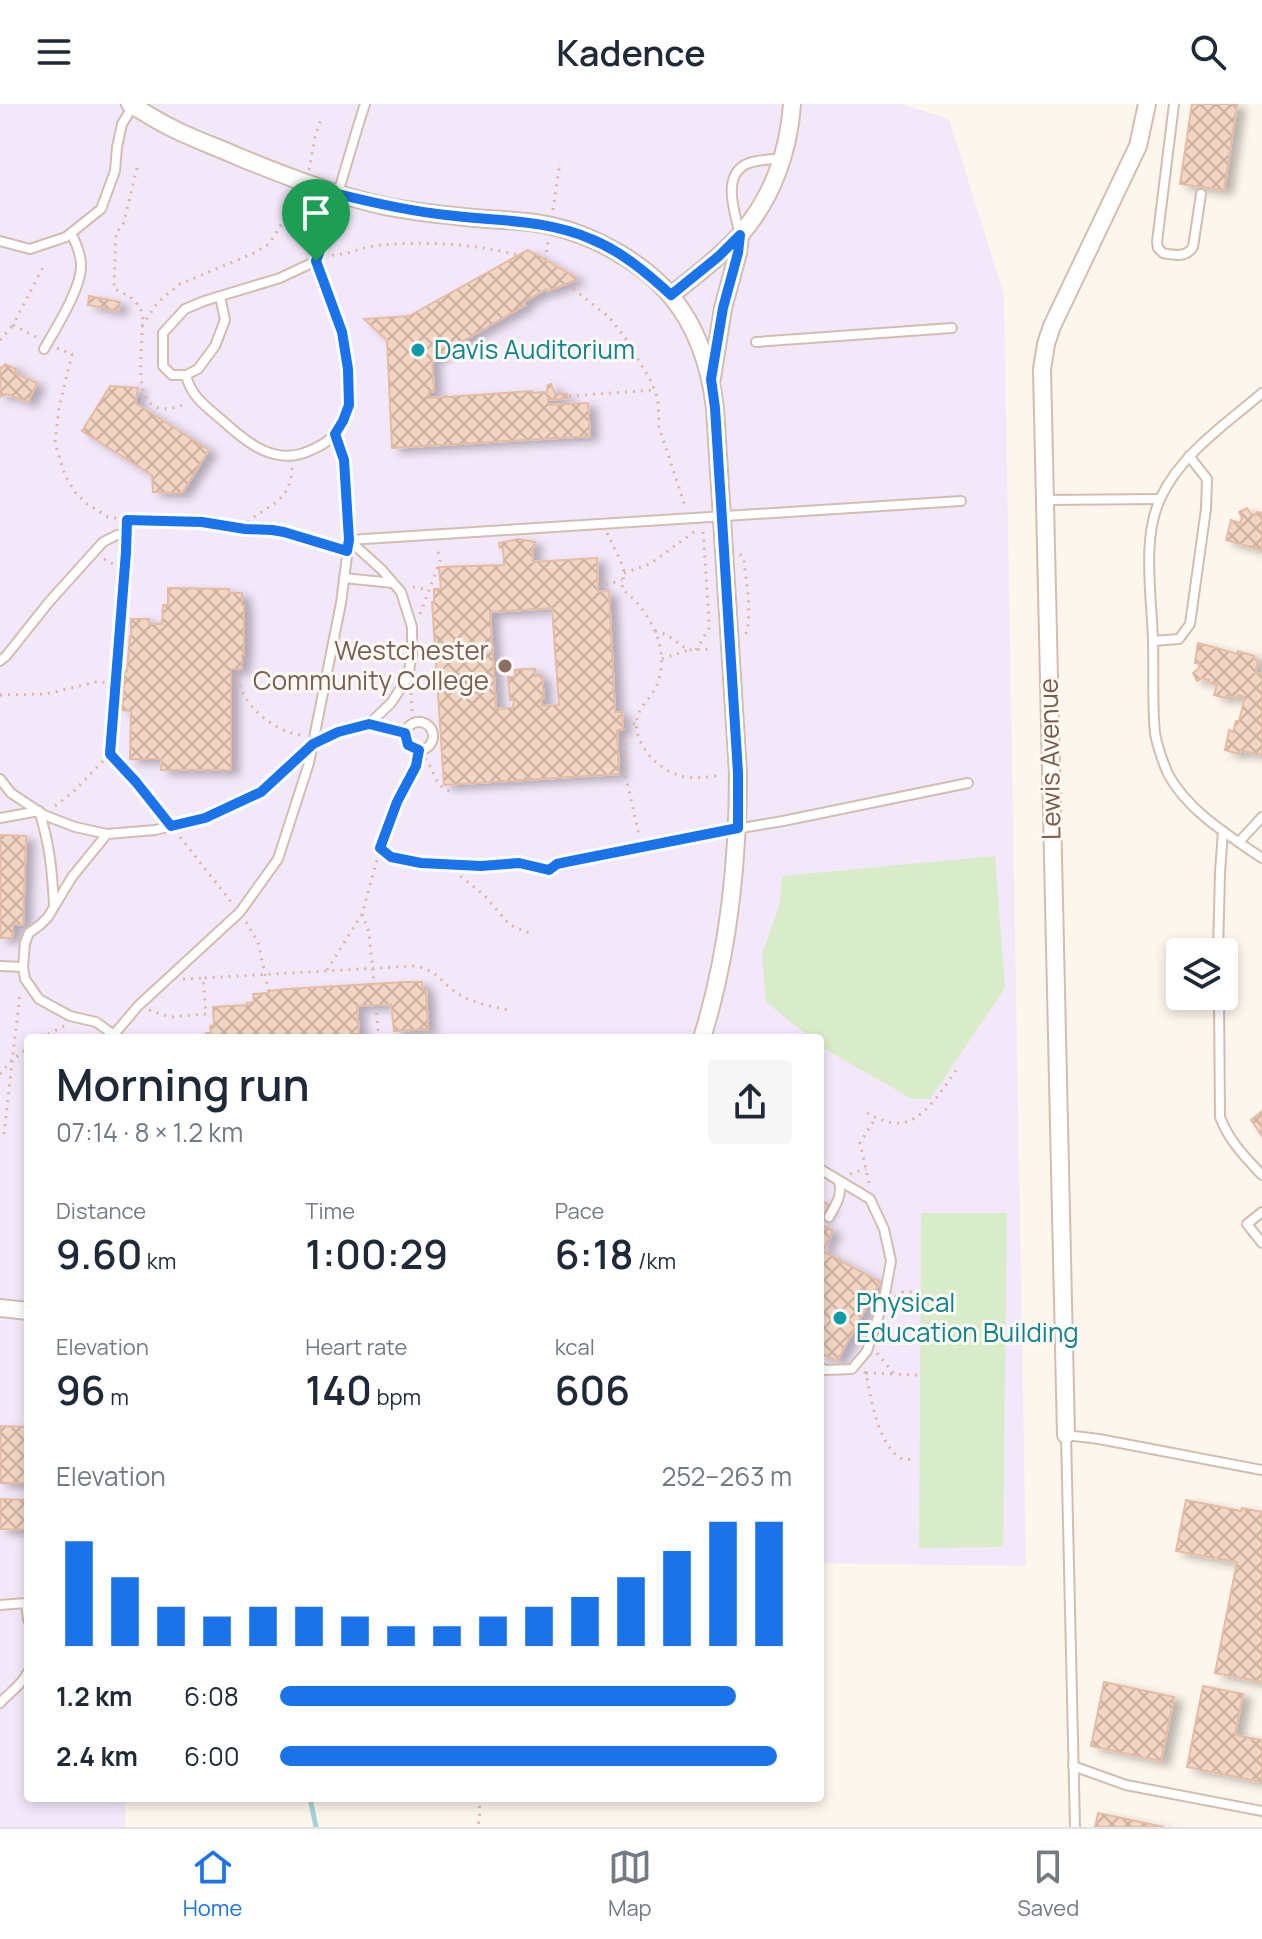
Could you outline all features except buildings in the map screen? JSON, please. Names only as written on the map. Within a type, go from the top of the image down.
[{"type":"street","points":[[671,295],[740,235],[762,203],[783,158],[791,127],[792,104]]},
{"type":"street","name":"Lewis Avenue","points":[[1066,1435],[1042,369],[1052,326],[1138,146],[1147,104]]},
{"type":"street","points":[[131,105],[172,128],[278,174],[338,194],[390,207],[447,216],[550,225],[593,239],[653,278],[682,311],[698,342],[711,379],[715,408],[738,773],[734,884],[715,994],[703,1034]]},
{"type":"street","points":[[711,379],[740,235]]},
{"type":"street","points":[[0,1308],[24,1311]]},
{"type":"lane","points":[[186,375],[189,389],[241,438],[257,448],[280,457],[301,454],[324,444],[335,434],[349,405],[348,369],[342,332],[316,261],[335,210],[365,104]]},
{"type":"lane","points":[[1174,104],[1157,242],[1163,253],[1184,255],[1190,252],[1201,194]]},
{"type":"lane","points":[[0,241],[30,249],[66,237],[101,209],[115,171],[122,124],[131,105]]},
{"type":"lane","points":[[740,235],[732,196],[735,177],[742,166],[783,158]]},
{"type":"lane","points":[[46,346],[79,282],[81,264],[71,233]]},
{"type":"lane","points":[[220,296],[225,320],[215,346],[198,369],[186,375],[172,375],[163,366],[163,333],[185,309],[220,296],[280,278],[316,261]]},
{"type":"lane","points":[[756,342],[952,328]]},
{"type":"lane","points":[[1260,853],[1223,831],[1186,801],[1168,772],[1155,735],[1150,555],[1151,533],[1160,499],[1169,483],[1189,456],[1262,393]]},
{"type":"lane","points":[[115,1034],[138,1006],[240,912],[278,859],[309,763],[341,603],[349,540],[344,460],[335,434]]},
{"type":"lane","points":[[1153,641],[1179,639],[1190,624],[1206,509],[1207,479],[1189,456]]},
{"type":"lane","points":[[1044,500],[1160,499]]},
{"type":"lane","points":[[349,540],[961,501]]},
{"type":"lane","points":[[0,661],[103,542],[127,534]]},
{"type":"lane","points":[[349,540],[401,592],[412,627],[408,677],[391,703],[369,724]]},
{"type":"lane","points":[[344,578],[393,583]]},
{"type":"lane","points":[[417,722],[426,724],[432,731],[431,744],[419,750],[408,745],[405,733],[417,722]]},
{"type":"lane","points":[[0,779],[11,793],[41,813],[75,827],[107,834],[155,830],[205,818],[261,792],[313,740],[369,724],[405,733]]},
{"type":"lane","points":[[549,870],[557,864],[641,846],[968,783]]},
{"type":"lane","points":[[0,818],[41,813]]},
{"type":"lane","points":[[41,813],[52,863],[54,906]]},
{"type":"lane","points":[[1239,842],[1262,817]]},
{"type":"lane","points":[[1218,938],[1223,831]]},
{"type":"lane","points":[[107,834],[72,877],[48,917],[29,933],[23,967],[25,979],[39,999],[70,1016],[96,1022],[111,1034]]},
{"type":"lane","points":[[0,966],[23,967]]},
{"type":"lane","points":[[1219,1010],[1220,1117],[1237,1148],[1262,1175]]},
{"type":"lane","points":[[824,1172],[870,1199],[884,1229],[891,1261],[867,1351],[852,1369],[824,1369]]},
{"type":"lane","points":[[829,1217],[839,1199],[839,1182]]},
{"type":"lane","points":[[1262,1212],[1247,1224],[1262,1243]]},
{"type":"lane","points":[[1075,1827],[1066,1435],[1262,1470]]},
{"type":"lane","points":[[0,1605],[24,1603]]},
{"type":"lane","points":[[0,1703],[24,1681]]},
{"type":"lane","points":[[1073,1766],[1126,1785],[1262,1811]]},
{"type":"path","points":[[308,175],[321,119]]},
{"type":"path","points":[[551,217],[560,162]]},
{"type":"path","points":[[137,168],[123,225],[116,232],[114,289],[135,301],[143,315],[142,388],[148,401],[162,410],[192,401]]},
{"type":"path","points":[[142,326],[158,302],[180,284],[269,244],[302,192]]},
{"type":"path","points":[[545,260],[549,234]]},
{"type":"path","points":[[332,255],[380,245],[421,244],[471,246],[518,255]]},
{"type":"path","points":[[0,340],[13,325],[43,267]]},
{"type":"path","points":[[567,284],[610,318],[639,359],[658,399],[659,427],[689,517]]},
{"type":"path","points":[[13,325],[46,346],[72,354],[59,408],[55,443],[65,475],[87,504],[108,517],[202,522],[284,532],[347,551]]},
{"type":"path","points":[[569,396],[654,390]]},
{"type":"path","points":[[242,528],[252,517],[283,497],[289,485],[292,463]]},
{"type":"path","points":[[603,523],[623,566],[622,589],[635,599],[649,617],[658,639],[662,671],[653,694],[638,715],[638,739],[664,768],[679,776],[729,773]]},
{"type":"path","points":[[624,573],[650,564],[694,532],[704,530],[709,628],[696,650]]},
{"type":"path","points":[[41,813],[72,793],[110,754],[127,534]]},
{"type":"path","points":[[412,627],[440,561],[435,534]]},
{"type":"path","points":[[737,551],[744,559],[749,610],[749,626],[740,647]]},
{"type":"path","points":[[94,553],[125,570]]},
{"type":"path","points":[[598,587],[622,580]]},
{"type":"path","points":[[655,631],[667,635],[688,650]]},
{"type":"path","points":[[661,659],[688,650],[721,649]]},
{"type":"path","points":[[239,669],[240,688],[255,709],[276,727],[313,740]]},
{"type":"path","points":[[408,677],[413,724]]},
{"type":"path","points":[[0,695],[46,694],[96,682],[116,683]]},
{"type":"path","points":[[637,724],[625,722],[626,777],[641,846]]},
{"type":"path","points":[[419,750],[441,788],[450,791]]},
{"type":"path","points":[[327,970],[362,914],[380,848],[397,802],[416,766],[419,750]]},
{"type":"path","points":[[110,754],[240,912],[258,942],[269,993]]},
{"type":"path","points":[[380,848],[391,857],[421,863],[481,866],[519,863],[549,870]]},
{"type":"path","points":[[445,864],[484,895],[510,925],[534,935]]},
{"type":"path","points":[[362,914],[369,932],[374,985]]},
{"type":"path","points":[[138,1006],[170,1017],[206,1014],[203,978],[425,967],[470,1000],[508,1010]]},
{"type":"path","points":[[4,1134],[21,986],[25,979]]},
{"type":"path","points":[[376,1005],[380,1034]]},
{"type":"path","points":[[49,1034],[85,1019]]},
{"type":"path","points":[[0,1074],[24,1051]]},
{"type":"path","points":[[867,1113],[901,1124],[917,1117],[957,1069]]},
{"type":"path","points":[[870,1199],[860,1143],[876,1117]]},
{"type":"path","points":[[881,1306],[903,1292],[916,1292]]},
{"type":"path","points":[[869,1344],[894,1374]]},
{"type":"path","points":[[852,1369],[866,1373],[917,1375]]},
{"type":"path","points":[[866,1373],[875,1419],[888,1445],[904,1459],[916,1460]]},
{"type":"path","points":[[478,1827],[479,1802]]},
{"type":"shaded area","name":"Westchester Community College","points":[[0,104],[901,104],[949,119],[1004,295],[1026,1566],[824,1563],[824,1034],[24,1034],[24,1802],[126,1802],[125,1827],[0,1827]]},
{"type":"green space","points":[[995,856],[1005,988],[930,1099],[912,1099],[825,1049],[824,1034],[806,1034],[766,1002],[762,955],[780,902],[782,876]]},
{"type":"green space","points":[[921,1213],[1007,1213],[1003,1547],[919,1548]]},
{"type":"waterway","points":[[311,1802],[316,1827]]},
{"type":"place","name":"Davis Auditorium","points":[[418,350]]},
{"type":"place","name":"Westchester Community College","points":[[505,666]]},
{"type":"place","name":"Physical Education Building","points":[[840,1318]]},
{"type":"route","points":[[338,194],[390,207],[447,216],[550,225],[571,231],[618,253],[671,295],[740,235],[711,379],[738,773],[738,828],[557,864],[549,870],[519,863],[481,866],[421,863],[391,857],[380,848],[397,802],[416,766],[419,750],[408,745],[405,733],[369,724],[322,738],[261,792],[205,818],[171,826],[110,754],[127,520],[182,520],[272,530],[347,551],[344,460],[335,434],[349,405],[348,369],[342,332],[316,261],[338,194]]}]
